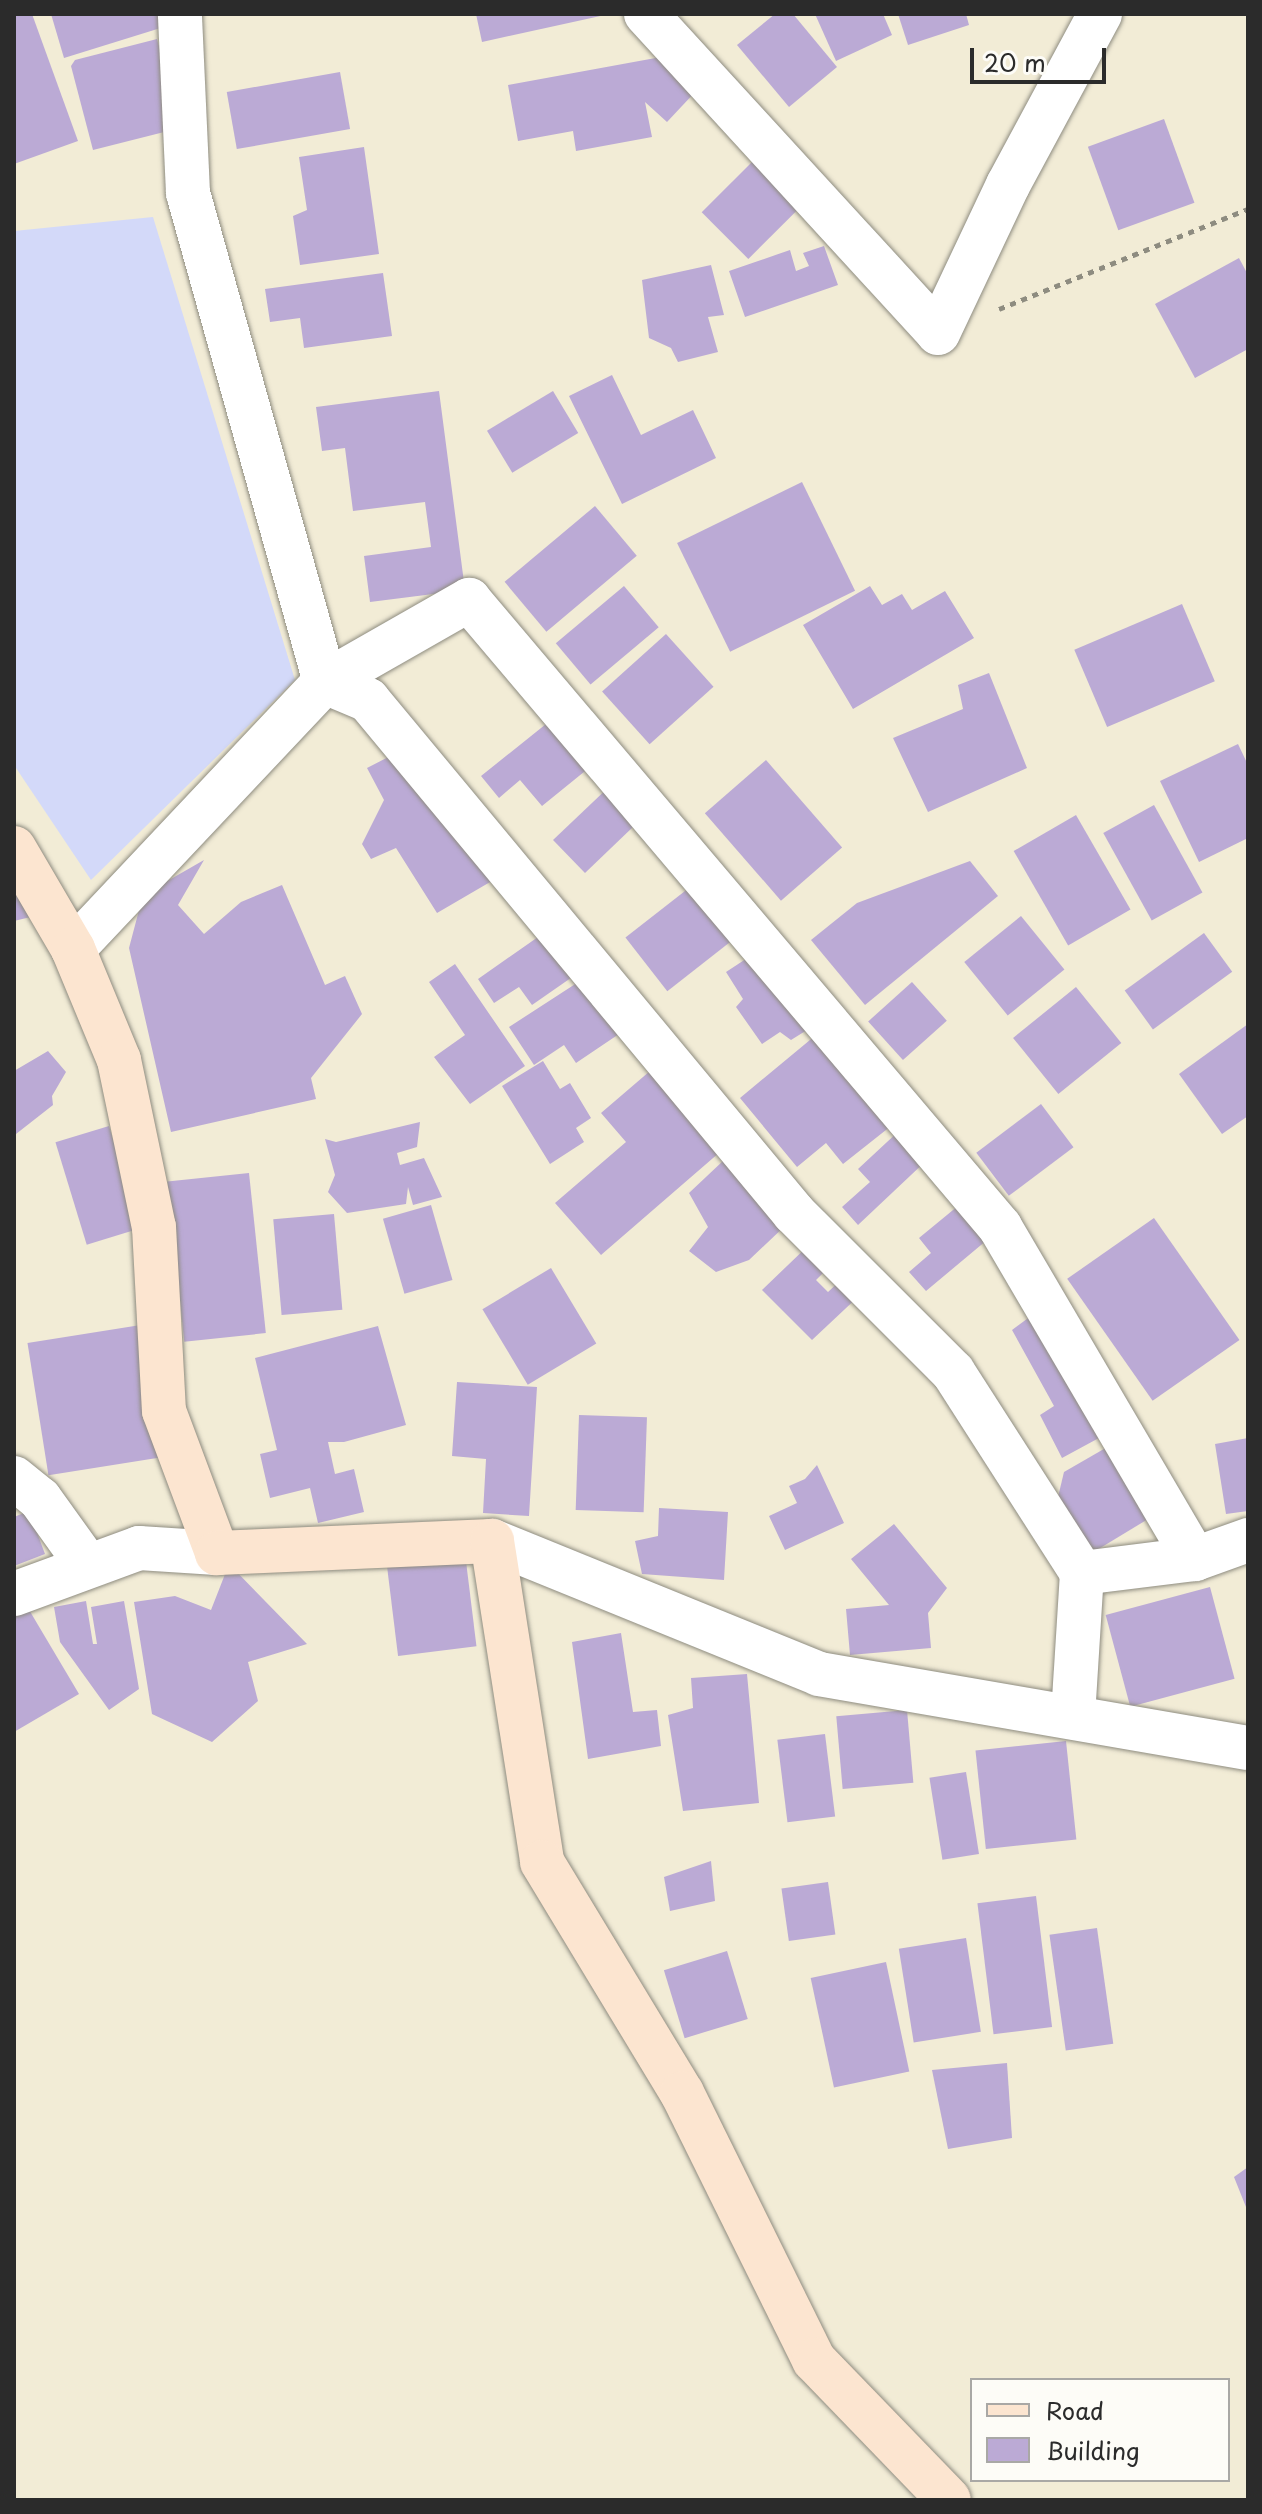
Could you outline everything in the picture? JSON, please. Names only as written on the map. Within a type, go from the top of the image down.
[{"type":"street","points":[[180,14],[188,193],[325,682]]},
{"type":"street","points":[[646,14],[938,333],[1008,185],[1100,14]]},
{"type":"street","points":[[73,949],[325,682],[469,600],[1000,1227],[1195,1559]]},
{"type":"street","points":[[325,682],[368,700],[794,1213],[953,1372],[1082,1573],[1073,1716]]},
{"type":"street","points":[[14,848],[73,949],[119,1060],[154,1227],[164,1411],[217,1553]]},
{"type":"street","points":[[14,1478],[40,1499],[88,1566]]},
{"type":"street","points":[[1082,1573],[1195,1559],[1248,1540]]},
{"type":"street","points":[[492,1541],[542,1862],[682,2093],[814,2360],[949,2500]]},
{"type":"street","points":[[14,1594],[139,1548],[217,1553],[492,1541],[819,1674],[1248,1748]]},
{"type":"path","points":[[938,333],[1248,209]]},
{"type":"shaded area","points":[[153,217],[295,680],[91,880],[14,765],[14,231]]},
{"type":"building","points":[[14,14],[32,14],[78,141],[14,164]]},
{"type":"building","points":[[51,14],[163,14],[167,26],[64,58]]},
{"type":"building","points":[[476,14],[605,14],[605,15],[482,42]]},
{"type":"building","points":[[775,14],[793,14],[837,67],[789,107],[737,45]]},
{"type":"building","points":[[815,14],[883,14],[892,35],[836,61]]},
{"type":"building","points":[[898,14],[966,14],[969,25],[908,45]]},
{"type":"building","points":[[157,39],[180,128],[93,150],[71,66],[75,60]]},
{"type":"building","points":[[661,57],[697,90],[667,122],[645,102],[652,137],[576,151],[573,131],[518,141],[508,85]]},
{"type":"building","points":[[340,72],[350,129],[237,149],[227,92]]},
{"type":"building","points":[[1164,119],[1194,203],[1118,230],[1088,147]]},
{"type":"building","points":[[364,147],[379,254],[300,265],[293,216],[307,210],[299,157]]},
{"type":"building","points":[[754,160],[801,207],[748,259],[702,212]]},
{"type":"building","points":[[824,246],[838,285],[745,317],[729,271],[790,250],[796,271],[809,266],[803,253]]},
{"type":"building","points":[[1239,258],[1248,275],[1248,349],[1195,378],[1155,304]]},
{"type":"building","points":[[711,265],[724,315],[708,317],[718,352],[678,362],[671,348],[649,338],[642,280]]},
{"type":"building","points":[[383,273],[392,336],[304,348],[300,318],[270,322],[265,289]]},
{"type":"building","points":[[612,375],[641,435],[693,410],[716,458],[622,504],[569,396]]},
{"type":"building","points":[[439,391],[465,590],[370,602],[364,556],[431,547],[425,502],[353,511],[345,448],[322,451],[316,407]]},
{"type":"building","points":[[553,391],[578,433],[512,473],[487,431]]},
{"type":"building","points":[[802,482],[855,591],[730,652],[677,543]]},
{"type":"building","points":[[595,506],[637,556],[546,632],[505,582]]},
{"type":"building","points":[[624,586],[659,627],[591,685],[556,643]]},
{"type":"building","points":[[870,586],[882,605],[902,594],[912,610],[945,591],[974,638],[853,709],[803,625]]},
{"type":"building","points":[[1182,604],[1215,681],[1107,727],[1074,650]]},
{"type":"building","points":[[666,634],[714,687],[650,744],[602,692]]},
{"type":"building","points":[[989,673],[1027,768],[928,812],[893,738],[963,709],[958,685]]},
{"type":"building","points":[[556,716],[595,763],[542,806],[520,780],[499,798],[481,776]]},
{"type":"building","points":[[1238,744],[1248,765],[1248,838],[1199,862],[1160,781]]},
{"type":"building","points":[[402,750],[497,878],[437,913],[396,848],[371,859],[362,844],[384,800],[367,768]]},
{"type":"building","points":[[766,760],[842,848],[781,901],[705,813]]},
{"type":"building","points":[[613,783],[634,826],[585,873],[553,840]]},
{"type":"building","points":[[1154,805],[1202,892],[1152,921],[1103,833]]},
{"type":"building","points":[[1076,815],[1130,909],[1068,945],[1014,851]]},
{"type":"building","points":[[204,860],[178,905],[204,934],[241,902],[282,885],[325,985],[345,976],[362,1014],[311,1078],[316,1099],[171,1132],[129,948],[143,895]]},
{"type":"building","points":[[970,861],[998,896],[865,1005],[811,940],[857,903]]},
{"type":"building","points":[[14,876],[39,915],[14,921]]},
{"type":"building","points":[[694,884],[736,938],[667,991],[625,938]]},
{"type":"building","points":[[1021,916],[1064,970],[1008,1016],[964,962]]},
{"type":"building","points":[[548,930],[578,973],[532,1005],[519,987],[494,1003],[478,979]]},
{"type":"building","points":[[1204,933],[1232,972],[1153,1029],[1125,991]]},
{"type":"building","points":[[755,953],[807,1030],[791,1040],[780,1032],[762,1044],[736,1007],[743,999],[726,972]]},
{"type":"building","points":[[455,964],[525,1066],[470,1104],[434,1057],[465,1035],[429,982]]},
{"type":"building","points":[[583,979],[619,1034],[576,1063],[564,1045],[534,1065],[509,1027]]},
{"type":"building","points":[[912,982],[947,1021],[903,1060],[868,1021]]},
{"type":"building","points":[[1076,987],[1121,1043],[1058,1094],[1013,1038]]},
{"type":"building","points":[[1248,1024],[1248,1116],[1222,1134],[1179,1074]]},
{"type":"building","points":[[816,1035],[891,1126],[843,1164],[826,1143],[797,1167],[740,1098]]},
{"type":"building","points":[[48,1051],[66,1072],[52,1096],[53,1105],[16,1134],[14,1071]]},
{"type":"building","points":[[543,1061],[560,1089],[570,1083],[591,1118],[576,1128],[584,1142],[550,1164],[502,1086]]},
{"type":"building","points":[[650,1071],[720,1152],[601,1255],[555,1203],[626,1142],[601,1113]]},
{"type":"building","points":[[1041,1104],[1073,1147],[1009,1196],[976,1153]]},
{"type":"building","points":[[420,1122],[417,1147],[397,1153],[400,1165],[424,1158],[442,1197],[413,1205],[408,1187],[406,1204],[347,1213],[328,1192],[335,1175],[325,1139],[336,1142]]},
{"type":"building","points":[[109,1126],[140,1228],[87,1245],[55,1142]]},
{"type":"building","points":[[901,1129],[928,1159],[858,1225],[842,1207],[870,1182],[858,1169]]},
{"type":"building","points":[[724,1160],[786,1225],[749,1260],[716,1272],[689,1251],[708,1227],[689,1193]]},
{"type":"building","points":[[249,1173],[266,1333],[184,1342],[167,1182]]},
{"type":"building","points":[[964,1201],[993,1235],[926,1291],[909,1272],[931,1253],[919,1238]]},
{"type":"building","points":[[431,1205],[452,1280],[404,1294],[383,1219]]},
{"type":"building","points":[[334,1214],[342,1310],[282,1315],[273,1219]]},
{"type":"building","points":[[1154,1218],[1239,1340],[1153,1401],[1067,1279]]},
{"type":"building","points":[[813,1241],[834,1262],[816,1280],[828,1292],[844,1277],[861,1294],[812,1340],[762,1290]]},
{"type":"building","points":[[551,1268],[596,1343],[528,1385],[482,1309]]},
{"type":"building","points":[[1046,1305],[1110,1432],[1062,1458],[1040,1415],[1054,1406],[1012,1330]]},
{"type":"building","points":[[147,1324],[168,1456],[48,1475],[27,1343]]},
{"type":"building","points":[[378,1326],[406,1425],[344,1442],[328,1442],[335,1474],[354,1469],[364,1512],[318,1523],[310,1488],[270,1498],[260,1454],[277,1450],[255,1358]]},
{"type":"building","points":[[457,1382],[537,1387],[529,1516],[483,1513],[486,1459],[452,1456]]},
{"type":"building","points":[[579,1415],[647,1417],[644,1512],[576,1510]]},
{"type":"building","points":[[1248,1438],[1248,1511],[1226,1514],[1215,1444]]},
{"type":"building","points":[[1116,1442],[1158,1513],[1092,1553],[1058,1497],[1064,1472]]},
{"type":"building","points":[[817,1465],[844,1523],[785,1550],[769,1516],[797,1503],[789,1486],[805,1479]]},
{"type":"building","points":[[659,1508],[728,1512],[724,1580],[642,1574],[635,1541],[658,1536]]},
{"type":"building","points":[[29,1511],[45,1554],[14,1566],[14,1517]]},
{"type":"building","points":[[894,1524],[947,1588],[928,1613],[931,1648],[850,1655],[846,1609],[889,1605],[851,1559]]},
{"type":"building","points":[[465,1553],[476,1646],[398,1656],[387,1563]]},
{"type":"building","points":[[229,1564],[307,1644],[248,1662],[258,1701],[212,1742],[152,1714],[134,1602],[175,1596],[211,1610]]},
{"type":"building","points":[[1210,1587],[1235,1679],[1130,1707],[1106,1615]]},
{"type":"building","points":[[86,1601],[93,1644],[97,1644],[91,1607],[124,1601],[139,1689],[109,1710],[60,1642],[54,1607]]},
{"type":"building","points":[[25,1603],[79,1694],[14,1732],[14,1610]]},
{"type":"building","points":[[621,1633],[633,1712],[657,1710],[661,1746],[588,1759],[572,1642]]},
{"type":"building","points":[[747,1674],[759,1803],[683,1811],[668,1715],[693,1708],[691,1678]]},
{"type":"building","points":[[907,1710],[913,1783],[843,1789],[836,1716]]},
{"type":"building","points":[[825,1734],[835,1816],[787,1822],[777,1740]]},
{"type":"building","points":[[1066,1741],[1076,1839],[986,1849],[975,1751]]},
{"type":"building","points":[[966,1772],[979,1854],[942,1860],[929,1778]]},
{"type":"building","points":[[711,1861],[715,1901],[670,1911],[664,1877]]},
{"type":"building","points":[[828,1882],[835,1934],[789,1941],[781,1889]]},
{"type":"building","points":[[1036,1896],[1052,2027],[994,2034],[977,1903]]},
{"type":"building","points":[[1097,1928],[1113,2044],[1066,2051],[1049,1935]]},
{"type":"building","points":[[966,1938],[981,2032],[914,2042],[899,1949]]},
{"type":"building","points":[[727,1951],[748,2019],[685,2038],[664,1970]]},
{"type":"building","points":[[886,1962],[909,2072],[834,2088],[811,1978]]},
{"type":"building","points":[[1007,2063],[1012,2138],[948,2149],[932,2070]]},
{"type":"building","points":[[1248,2167],[1248,2212],[1234,2177]]}]
